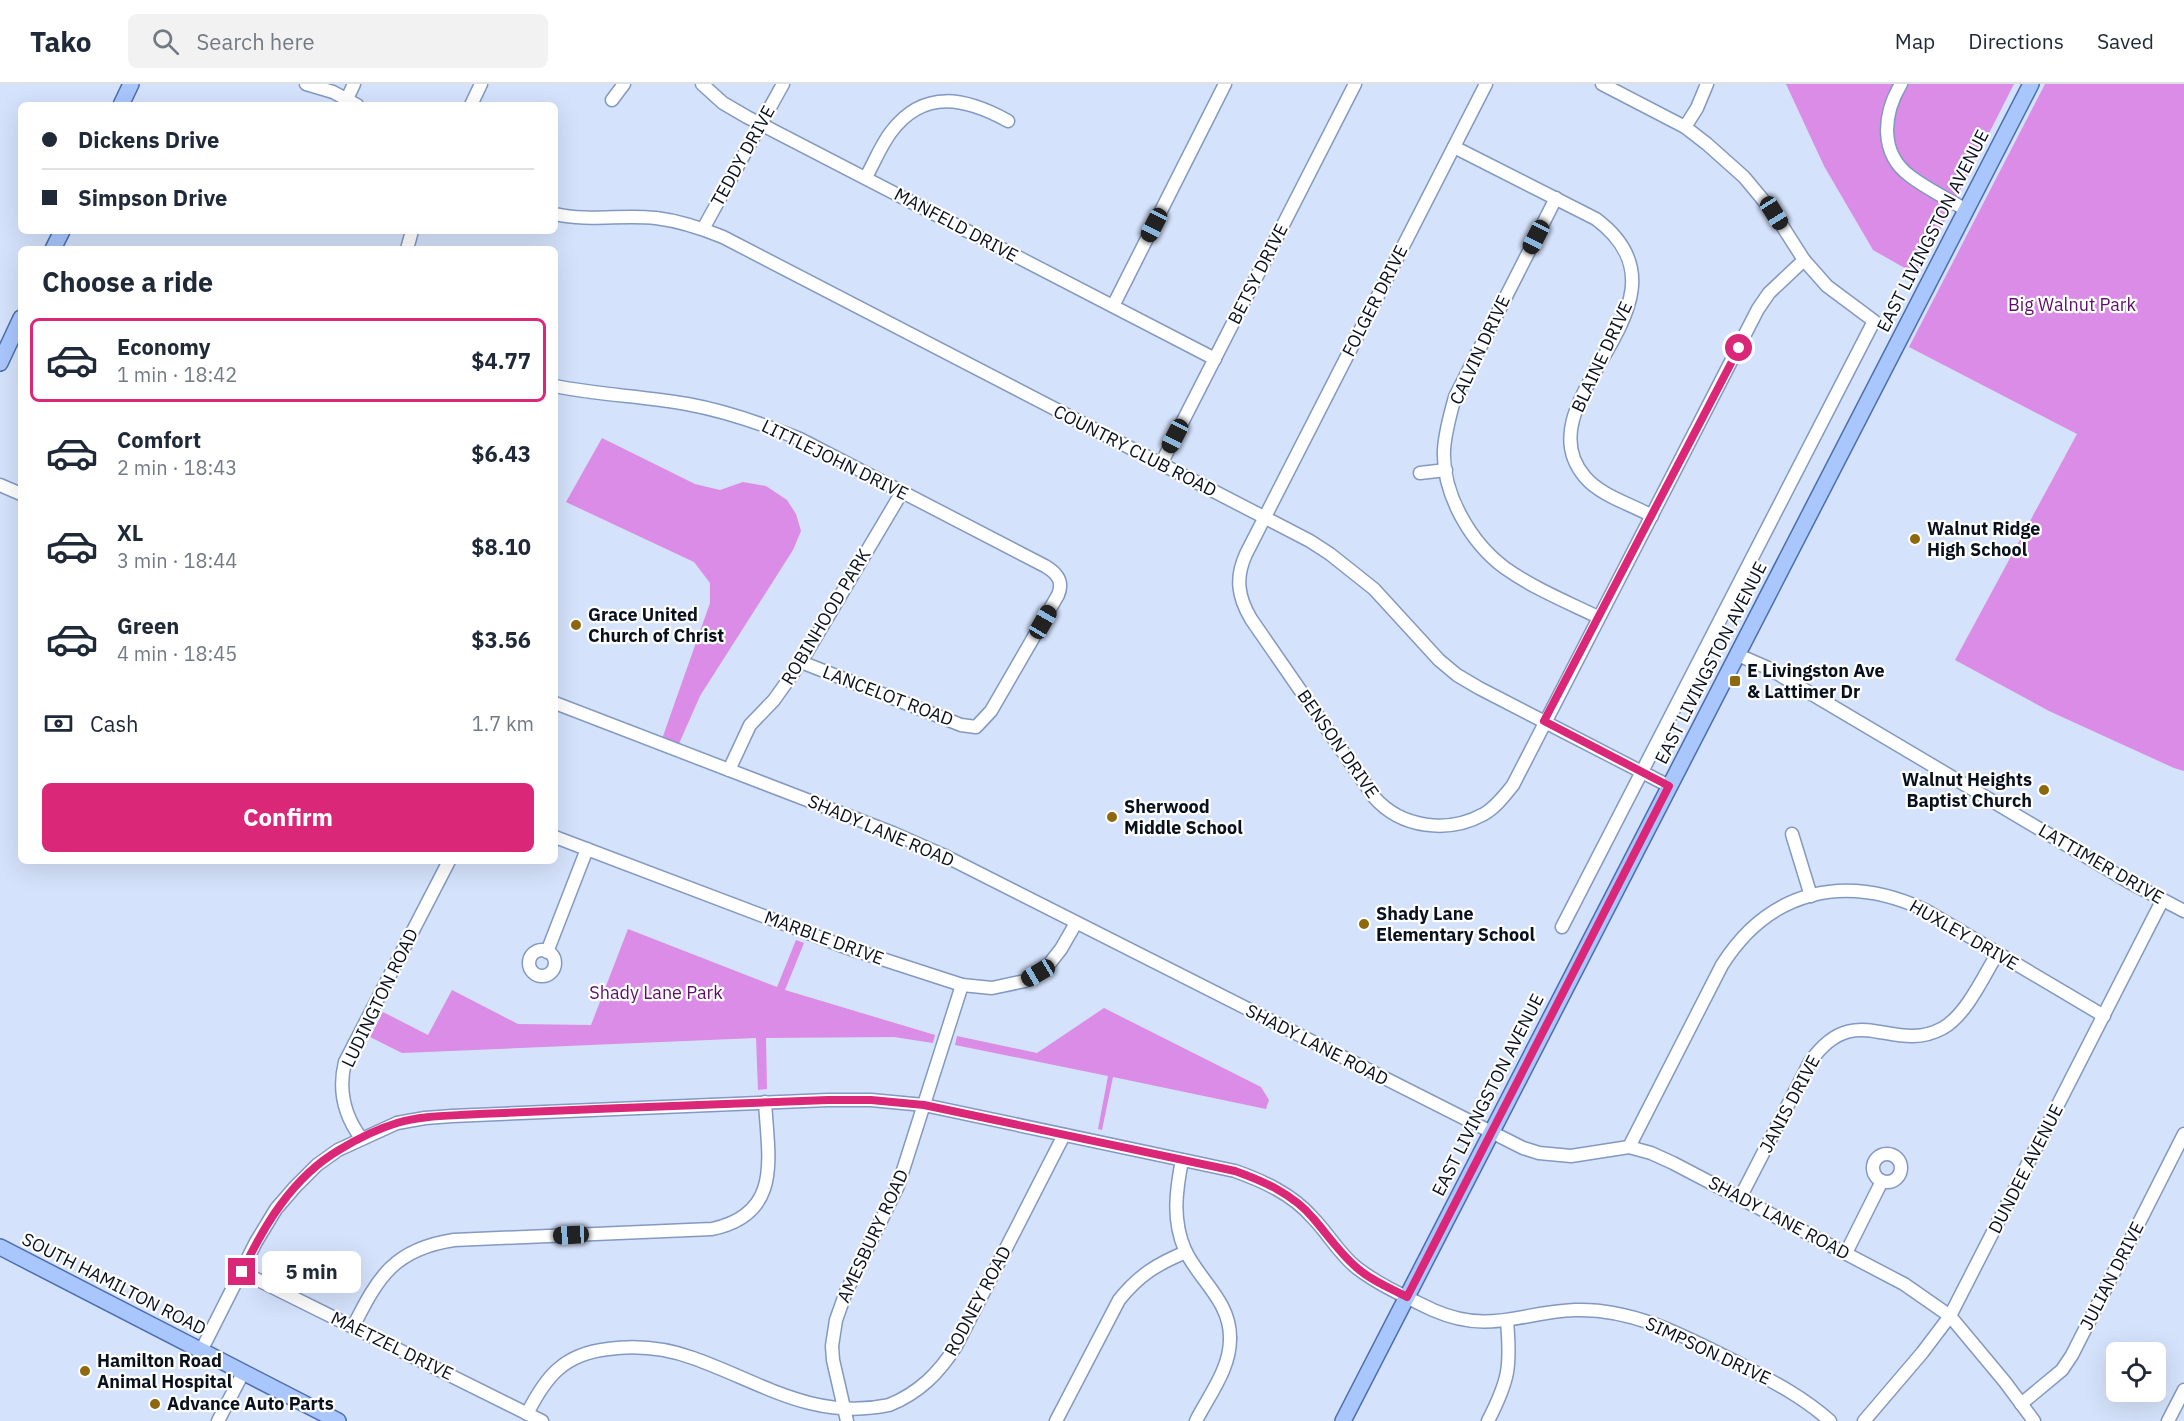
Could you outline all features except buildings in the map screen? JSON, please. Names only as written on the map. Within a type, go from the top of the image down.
[{"type":"main road","points":[[122,102],[131,84]]},
{"type":"main road","name":"EAST LIVINGSTON AVENUE","points":[[1343,1421],[2031,84]]},
{"type":"main road","points":[[0,363],[18,324]]},
{"type":"main road","name":"SOUTH HAMILTON ROAD","points":[[0,1247],[338,1421]]},
{"type":"street","points":[[306,84],[352,102],[354,84]]},
{"type":"street","points":[[472,102],[481,84]]},
{"type":"street","points":[[612,100],[624,84]]},
{"type":"street","name":"MANFELD DRIVE","points":[[702,84],[723,103],[1215,359]]},
{"type":"street","name":"TEDDY DRIVE","points":[[703,229],[783,84]]},
{"type":"street","points":[[1113,306],[1225,84]]},
{"type":"street","name":"BETSY DRIVE","points":[[1161,464],[1356,84]]},
{"type":"street","name":"FOLGER DRIVE","points":[[1264,519],[1486,84]]},
{"type":"street","points":[[1562,927],[1874,321],[1827,286],[1804,260],[1774,213],[1744,177],[1707,144],[1685,127],[1602,84]]},
{"type":"street","points":[[1685,127],[1697,108],[1707,84]]},
{"type":"street","points":[[1901,84],[1891,103],[1886,125],[1893,156],[1911,177],[1966,210]]},
{"type":"street","points":[[866,177],[890,133],[917,109],[952,100],[976,105],[1008,121]]},
{"type":"street","name":"BLAINE DRIVE","points":[[1454,147],[1596,219],[1617,237],[1629,258],[1633,282],[1632,295],[1573,420],[1570,439],[1574,458],[1582,474],[1594,486],[1652,516]]},
{"type":"street","name":"CALVIN DRIVE","points":[[1556,198],[1455,397],[1447,425],[1444,452],[1449,489],[1464,522],[1487,552],[1515,575],[1598,617]]},
{"type":"street","name":"COUNTRY CLUB ROAD","points":[[558,214],[593,219],[654,218],[703,229],[1161,464],[1310,542],[1346,566],[1374,589],[1439,660],[1457,675],[1669,786]]},
{"type":"street","name":"BENSON DRIVE","points":[[1264,519],[1241,564],[1238,576],[1241,601],[1251,620],[1379,803],[1407,820],[1440,826],[1460,823],[1485,813],[1505,796],[1513,784],[1758,309],[1769,293],[1804,260]]},
{"type":"street","name":"LITTLEJOHN DRIVE","points":[[558,387],[614,396],[686,404],[760,423],[800,439],[1052,570],[1060,581],[1060,590],[991,711],[976,727]]},
{"type":"street","points":[[1420,473],[1446,470]]},
{"type":"street","points":[[0,485],[18,493]]},
{"type":"street","name":"ROBINHOOD PARK","points":[[729,770],[750,725],[774,700],[801,663],[902,492]]},
{"type":"street","name":"LATTIMER DRIVE","points":[[1738,655],[1768,668],[2184,911]]},
{"type":"street","name":"LANCELOT ROAD","points":[[801,663],[962,724],[976,727]]},
{"type":"street","name":"SHADY LANE ROAD","points":[[558,704],[893,833],[943,855],[1523,1148],[1556,1156],[1571,1156],[1629,1147],[1651,1153],[1673,1163],[1904,1284],[1950,1316],[2034,1421]]},
{"type":"street","points":[[1792,834],[1811,896]]},
{"type":"street","name":"MARBLE DRIVE","points":[[558,838],[845,947],[962,985],[992,988],[1025,981],[1050,963],[1061,950],[1076,923]]},
{"type":"street","points":[[547,952],[587,849]]},
{"type":"street","name":"LUDINGTON ROAD","points":[[361,1138],[353,1128],[344,1102],[341,1084],[345,1062],[447,864]]},
{"type":"street","name":"HUXLEY DRIVE","points":[[1629,1147],[1731,950],[1759,922],[1773,912],[1824,892],[1847,890],[1869,892],[1895,897],[1925,910],[2104,1016]]},
{"type":"street","name":"DUNDEE AVENUE","points":[[1864,1421],[1950,1316],[2162,900]]},
{"type":"street","name":"JANIS DRIVE","points":[[1740,1198],[1810,1062],[1824,1045],[1842,1033],[1859,1029],[1880,1030],[1908,1038],[1924,1035],[1944,1027],[1965,1007],[1997,954]]},
{"type":"street","name":"AMESBURY ROAD","points":[[846,1418],[833,1360],[836,1320],[846,1292],[898,1186],[962,985]]},
{"type":"street","name":"SIMPSON DRIVE","points":[[201,1351],[266,1226],[276,1209],[295,1186],[317,1165],[338,1150],[397,1123],[425,1118],[765,1102],[871,1100],[924,1105],[1235,1171],[1256,1178],[1276,1188],[1312,1216],[1356,1267],[1372,1278],[1433,1310],[1462,1321],[1492,1323],[1576,1310],[1626,1314],[1691,1340],[1786,1389],[1830,1421]]},
{"type":"street","points":[[353,1327],[370,1294],[390,1268],[420,1247],[454,1240],[712,1229],[728,1226],[753,1208],[765,1190],[769,1168],[765,1102]]},
{"type":"street","name":"JULIAN DRIVE","points":[[2021,1404],[2055,1377],[2072,1355],[2184,1134]]},
{"type":"street","name":"RODNEY ROAD","points":[[528,1414],[542,1386],[553,1372],[568,1362],[582,1354],[598,1350],[634,1347],[653,1348],[692,1357],[799,1408],[832,1416],[846,1418],[860,1415],[900,1401],[916,1392],[942,1368],[956,1346],[1064,1135]]},
{"type":"street","points":[[1182,1160],[1175,1198],[1179,1234],[1186,1251],[1223,1306],[1229,1322],[1230,1338],[1223,1369],[1196,1421]]},
{"type":"street","points":[[1846,1253],[1882,1181]]},
{"type":"street","points":[[1056,1421],[1119,1300],[1146,1272],[1186,1251]]},
{"type":"street","name":"MAETZEL DRIVE","points":[[242,1272],[542,1421]]},
{"type":"street","points":[[1490,1420],[1506,1382],[1509,1367],[1507,1321]]},
{"type":"street","points":[[218,1421],[243,1373]]},
{"type":"street","points":[[2168,1421],[2184,1390]]},
{"type":"green space","points":[[1786,84],[2014,84],[1917,275],[1873,250],[1824,166]]},
{"type":"green space","name":"Big Walnut Park","points":[[2045,84],[2184,84],[2184,771],[2049,711],[1955,660],[2077,434],[1909,347]]},
{"type":"green space","points":[[602,438],[695,484],[720,490],[743,482],[766,486],[787,500],[796,514],[801,531],[793,550],[700,696],[678,746],[662,739],[710,603],[710,583],[694,562],[566,502]]},
{"type":"green space","name":"Shady Lane Park","points":[[628,929],[777,987],[796,940],[804,943],[785,990],[935,1035],[933,1043],[894,1037],[766,1038],[767,1089],[758,1090],[756,1038],[402,1053],[370,1037],[383,1012],[428,1035],[452,990],[518,1024],[591,1025]]},
{"type":"green space","points":[[1104,1008],[1261,1087],[1269,1100],[1266,1109],[1113,1077],[1102,1130],[1098,1129],[1108,1076],[955,1045],[957,1036],[1037,1053]]},
{"type":"place","name":"Walnut Ridge High School","points":[[1915,539]]},
{"type":"place","name":"Grace United Church of Christ","points":[[576,625]]},
{"type":"place","name":"E Livingston Ave & Lattimer Dr","points":[[1735,681]]},
{"type":"place","name":"Walnut Heights Baptist Church","points":[[2044,790]]},
{"type":"place","name":"Sherwood Middle School","points":[[1112,817]]},
{"type":"place","name":"Shady Lane Elementary School","points":[[1364,924]]},
{"type":"place","name":"Hamilton Road Animal Hospital","points":[[85,1371]]},
{"type":"place","name":"Advance Auto Parts","points":[[155,1404]]},
{"type":"route","points":[[242,1272],[256,1242],[276,1209],[295,1186],[317,1165],[338,1150],[397,1123],[425,1118],[494,1114],[871,1100],[924,1105],[1235,1171],[1256,1178],[1276,1188],[1312,1216],[1356,1267],[1407,1297],[1669,786],[1544,721],[1739,348]]}]
